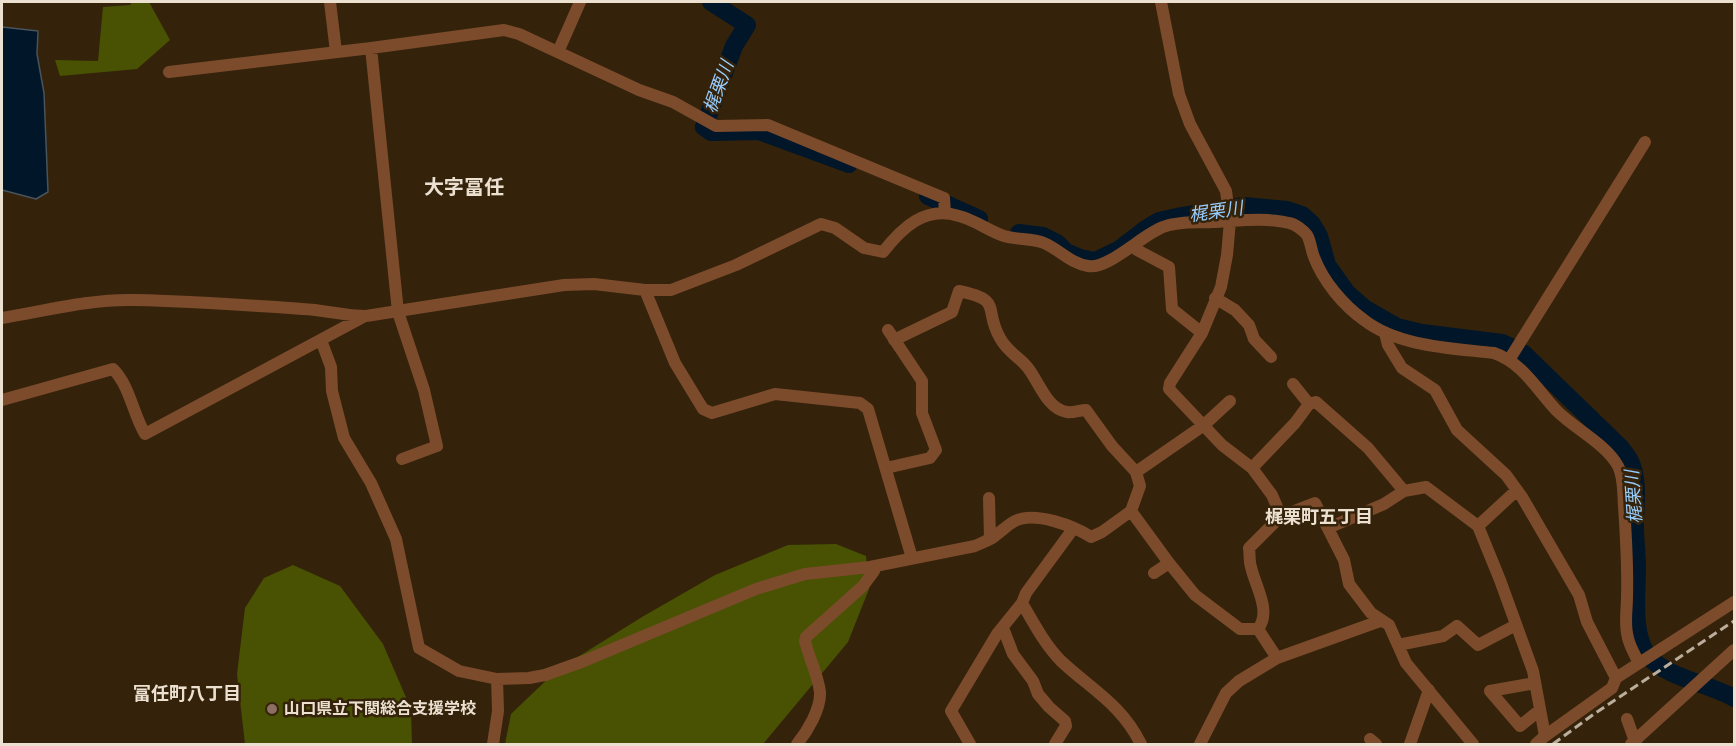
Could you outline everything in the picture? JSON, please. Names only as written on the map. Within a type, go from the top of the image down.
[{"type":"street","points":[[330,2],[336,52]]},
{"type":"street","points":[[558,52],[580,2]]},
{"type":"street","points":[[1161,2],[1179,94],[1190,124],[1226,191],[1230,219],[1225,273],[1202,333],[1170,383],[1169,389],[1222,445],[1252,468],[1272,495],[1281,516]]},
{"type":"street","points":[[169,72],[504,30],[519,34],[639,90],[673,102],[716,126],[768,125],[945,198],[945,213]]},
{"type":"street","points":[[371,48],[398,312],[424,390],[437,446],[402,459]]},
{"type":"street","points":[[1509,358],[1645,142]]},
{"type":"street","points":[[2,318],[92,303],[131,300],[304,309],[366,316],[564,285],[594,284],[645,290],[671,290],[736,265],[821,224],[835,228],[864,248],[883,252],[910,222],[933,214],[945,213],[960,216],[1005,237],[1039,241],[1069,260],[1089,267],[1097,266],[1134,246],[1164,226],[1230,219],[1290,223],[1301,228],[1308,236],[1314,258],[1336,295],[1364,320],[1385,333],[1418,342],[1494,353],[1509,358],[1533,381],[1570,424],[1597,444],[1618,466],[1622,475],[1626,541],[1626,622],[1628,639],[1641,662]]},
{"type":"street","points":[[1134,246],[1137,250],[1169,267],[1172,309],[1202,333]]},
{"type":"street","points":[[645,290],[675,363],[703,410],[712,413],[775,394],[860,403],[868,409],[912,558]]},
{"type":"street","points":[[321,340],[331,367],[332,391],[344,438],[371,483],[396,539],[419,648],[459,671],[497,679],[545,675],[756,589],[805,574],[870,567],[975,546],[990,539],[1016,520],[1047,519],[1082,530],[1091,537],[1102,532],[1131,511],[1140,486],[1136,472],[1112,446],[1086,410],[1067,412],[1052,403],[1027,366],[1011,354],[999,336],[990,304],[980,295],[959,291],[952,312],[891,335],[922,381],[922,413],[936,450],[930,458],[886,468]]},
{"type":"street","points":[[1215,298],[1235,310],[1249,325],[1254,339],[1271,357]]},
{"type":"street","points":[[2,400],[113,369],[121,377],[145,434],[366,316]]},
{"type":"street","points":[[1385,333],[1388,345],[1402,368],[1435,390],[1457,430],[1506,475],[1517,490],[1568,574],[1579,595],[1587,622],[1616,678]]},
{"type":"street","points":[[1293,384],[1309,404]]},
{"type":"street","points":[[1136,472],[1204,425],[1230,401]]},
{"type":"street","points":[[1252,468],[1295,423],[1309,404],[1316,402],[1368,448],[1404,491]]},
{"type":"street","points":[[1329,528],[1384,504],[1404,491],[1426,487],[1478,526],[1533,671],[1540,710],[1540,740]]},
{"type":"street","points":[[1478,526],[1517,490]]},
{"type":"street","points":[[989,498],[990,539]]},
{"type":"street","points":[[1258,629],[1262,623],[1263,602],[1250,566],[1249,548],[1281,516],[1315,503],[1344,560],[1349,584],[1371,613],[1380,621],[1389,624],[1406,663],[1473,744]]},
{"type":"street","points":[[1131,511],[1195,595],[1240,629],[1258,629]]},
{"type":"street","points":[[970,744],[951,711],[1003,628],[1022,603],[1026,593],[1073,529]]},
{"type":"street","points":[[1154,573],[1169,563]]},
{"type":"street","points":[[797,744],[819,700],[818,682],[806,649],[806,637],[811,630],[863,586],[874,571],[870,567]]},
{"type":"street","points":[[1540,740],[1612,688],[1616,678],[1734,602]]},
{"type":"street","points":[[1022,603],[1060,660],[1115,705],[1132,726],[1141,744]]},
{"type":"street","points":[[1200,744],[1226,693],[1239,681],[1277,658],[1380,621]]},
{"type":"street","points":[[1398,645],[1443,636],[1457,626],[1478,645],[1516,625]]},
{"type":"street","points":[[1003,628],[1013,654],[1033,681],[1038,694],[1065,722],[1066,726],[1055,744]]},
{"type":"street","points":[[1258,629],[1277,658]]},
{"type":"street","points":[[1627,719],[1634,743],[1734,650]]},
{"type":"street","points":[[493,744],[498,711],[497,679]]},
{"type":"street","points":[[1535,683],[1490,691],[1520,726],[1540,710]]},
{"type":"street","points":[[1410,744],[1428,690]]},
{"type":"green space","points":[[132,2],[149,2],[170,40],[137,69],[60,76],[55,60],[98,61],[103,7],[130,5]]},
{"type":"green space","points":[[836,544],[866,556],[869,589],[848,642],[763,744],[505,744],[511,714],[557,670],[642,617],[715,575],[788,545]]},
{"type":"green space","points":[[293,565],[340,586],[383,644],[411,709],[412,744],[245,744],[237,674],[245,608],[264,578]]},
{"type":"water","points":[[2,27],[38,31],[37,54],[44,93],[48,192],[36,199],[2,190]]},
{"type":"waterway","name":"梶栗川","points":[[711,2],[747,25],[734,46],[704,127],[711,132],[759,131],[849,164]]},
{"type":"waterway","name":"梶栗川","points":[[928,196],[979,219]]},
{"type":"waterway","name":"梶栗川","points":[[1019,233],[1043,236],[1057,243],[1066,252],[1095,261],[1120,249],[1159,221],[1244,206],[1287,210],[1302,215],[1312,224],[1319,236],[1327,265],[1347,293],[1364,308],[1397,327],[1422,333],[1502,343],[1524,354],[1621,448],[1631,463],[1636,487],[1636,614],[1643,648],[1649,657],[1667,670],[1734,698]]},
{"type":"railway","points":[[1553,744],[1734,621]]},
{"type":"place","name":"山口県立下関総合支援学校","points":[[272,709]]},
{"type":"district","name":"大字冨任","points":[[464,188]]},
{"type":"district","name":"梶栗町五丁目","points":[[1319,517]]},
{"type":"district","name":"富任町八丁目","points":[[187,694]]}]
